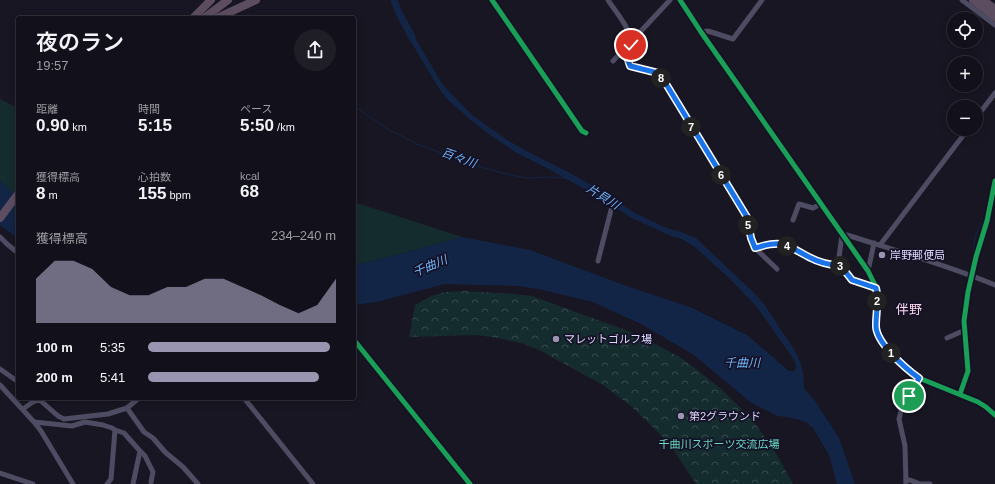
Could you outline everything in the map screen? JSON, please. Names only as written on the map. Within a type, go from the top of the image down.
[{"type":"highway","points":[[195,16],[211,0]]},
{"type":"highway","points":[[207,16],[228,0]]},
{"type":"highway","points":[[221,16],[256,0]]},
{"type":"highway","points":[[973,0],[995,17]]},
{"type":"highway","points":[[983,0],[995,9]]},
{"type":"highway","points":[[0,218],[16,197]]},
{"type":"street","points":[[492,0],[582,131],[586,133]]},
{"type":"street","points":[[608,0],[626,28],[631,40],[631,50],[628,60],[630,66],[660,74],[747,217],[751,238],[755,248],[777,269]]},
{"type":"street","points":[[613,61],[670,0]]},
{"type":"street","points":[[680,0],[868,271],[876,288],[876,327],[877,335],[882,343],[919,378],[983,405],[995,415]]},
{"type":"street","points":[[701,32],[708,32],[733,39],[762,0]]},
{"type":"street","points":[[962,0],[995,26]]},
{"type":"street","points":[[983,109],[995,93]]},
{"type":"street","points":[[880,245],[963,136]]},
{"type":"street","points":[[960,394],[968,372],[965,316],[968,292],[976,257],[987,221],[995,181]]},
{"type":"street","points":[[793,220],[799,204],[813,208],[821,204]]},
{"type":"street","points":[[598,261],[611,210]]},
{"type":"street","points":[[842,235],[847,235],[874,243],[995,285]]},
{"type":"street","points":[[842,235],[840,257],[841,266],[852,280],[876,288]]},
{"type":"street","points":[[0,237],[16,252]]},
{"type":"street","points":[[868,271],[874,243]]},
{"type":"street","points":[[755,248],[780,244],[797,250],[811,258],[841,266]]},
{"type":"street","points":[[947,338],[965,330]]},
{"type":"street","points":[[356,342],[470,484]]},
{"type":"street","points":[[0,369],[16,380]]},
{"type":"street","points":[[919,378],[899,416],[905,446],[906,482],[910,480],[920,484],[930,484]]},
{"type":"street","points":[[0,385],[34,422],[45,437],[73,484]]},
{"type":"street","points":[[23,409],[32,402],[39,400],[64,419],[108,414],[127,408],[137,400]]},
{"type":"street","points":[[246,400],[313,484]]},
{"type":"street","points":[[127,408],[144,432],[153,438],[165,452],[183,467],[198,484]]},
{"type":"street","points":[[34,422],[72,426],[88,422],[103,425],[124,434],[145,456],[153,472],[151,482]]},
{"type":"street","points":[[107,484],[111,479],[115,430]]},
{"type":"street","points":[[133,484],[140,451]]},
{"type":"street","points":[[0,473],[33,484]]},
{"type":"green space","points":[[0,99],[16,107],[16,196],[0,181]]},
{"type":"green space","points":[[356,203],[462,237],[356,265]]},
{"type":"green space","name":"千曲川スポーツ交流広場","points":[[464,291],[532,296],[636,334],[683,359],[720,388],[751,418],[776,453],[793,484],[696,484],[669,443],[632,407],[603,385],[541,351],[524,344],[499,338],[476,335],[409,337],[415,305],[431,296],[445,292]]},
{"type":"water","name":"千曲川","points":[[410,29],[442,84],[472,115],[507,140],[604,192],[633,212],[664,227],[696,238],[753,292],[764,304],[795,351],[802,369],[804,388],[815,401],[839,438],[855,484],[837,484],[829,455],[813,428],[806,422],[778,416],[750,402],[694,355],[643,325],[593,302],[519,286],[445,284],[376,302],[356,305],[356,265],[462,237],[530,250],[621,284],[690,307],[747,335],[789,371],[795,371],[796,366],[794,360],[757,307],[730,279],[695,247],[682,239],[671,236],[630,217],[604,200],[515,152],[486,132],[448,100],[440,90],[405,32]]},
{"type":"water","points":[[0,181],[16,196],[16,236],[0,225]]},
{"type":"waterway","name":"片貝川","points":[[394,0],[412,37]]},
{"type":"waterway","name":"百々川","points":[[356,107],[391,131],[419,145],[471,164],[526,178],[565,178]]},
{"type":"waterway","points":[[981,225],[985,218]]},
{"type":"waterway","points":[[971,266],[975,237],[979,228]]},
{"type":"cycle path","points":[[492,0],[582,131],[586,133]]},
{"type":"cycle path","points":[[680,0],[868,271],[877,291],[875,327],[877,335],[882,343],[919,378],[978,402],[995,415]]},
{"type":"cycle path","points":[[960,394],[968,371],[964,321],[968,292],[976,257],[987,221],[995,181]]},
{"type":"cycle path","points":[[356,342],[470,484]]},
{"type":"place","name":"岸野郵便局","points":[[882,255]]},
{"type":"place","name":"マレットゴルフ場","points":[[556,339]]},
{"type":"place","name":"第2グラウンド","points":[[681,416]]},
{"type":"district","name":"伴野","points":[[909,309]]},
{"type":"route","points":[[631,45],[628,60],[630,66],[660,74],[747,217],[751,238],[755,248],[780,244],[797,250],[811,258],[841,266],[852,280],[876,288],[877,335],[882,343],[919,378],[909,396]]}]
